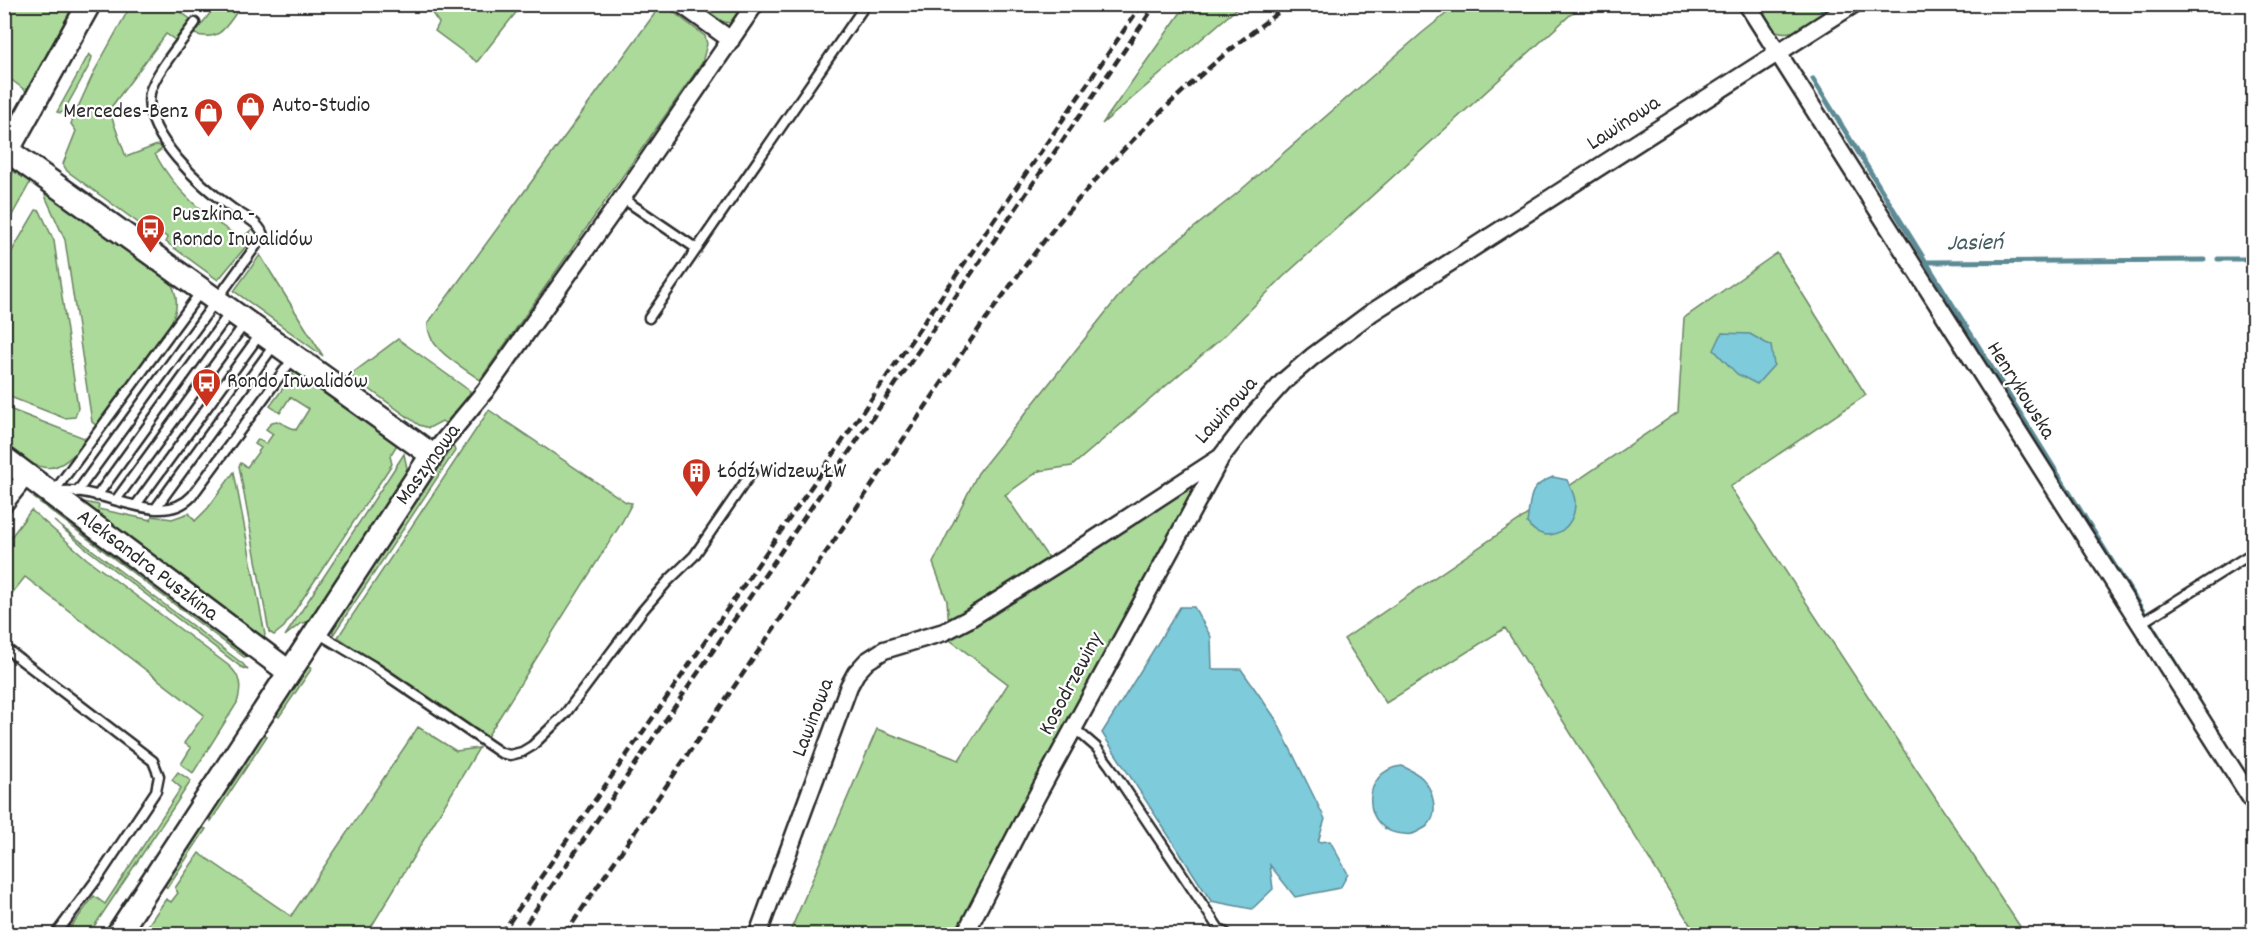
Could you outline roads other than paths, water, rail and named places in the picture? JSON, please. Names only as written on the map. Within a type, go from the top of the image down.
[{"type":"street","points":[[89,4],[6,152],[432,455]]},
{"type":"street","points":[[681,4],[731,40]]},
{"type":"street","name":"Maszynowa","points":[[120,934],[432,455],[485,391],[622,198],[755,4]]},
{"type":"street","name":"Henrykowska","points":[[1747,4],[2146,620],[2253,803]]},
{"type":"street","name":"Lawinowa","points":[[758,934],[849,686],[856,673],[867,661],[884,650],[936,634],[967,620],[1221,457],[1255,413],[1284,381],[1371,313],[1854,4]]},
{"type":"street","name":"Kosodrzewiny","points":[[964,934],[1221,457]]},
{"type":"street","name":"Aleksandra Puszkina","points":[[4,458],[289,672]]},
{"type":"street","points":[[4,504],[27,476]]},
{"type":"lane","points":[[649,318],[866,4]]},
{"type":"lane","points":[[155,509],[239,316],[261,241],[262,230],[207,189],[191,173],[167,144],[151,115],[150,94],[154,82],[195,23]]},
{"type":"lane","points":[[622,198],[697,249]]},
{"type":"lane","points":[[77,492],[239,316]]},
{"type":"lane","points":[[52,494],[239,316]]},
{"type":"lane","points":[[96,496],[239,316]]},
{"type":"lane","points":[[116,500],[239,316]]},
{"type":"lane","points":[[136,504],[239,316]]},
{"type":"lane","points":[[52,494],[64,491],[77,492],[155,509],[172,509],[180,506],[192,496],[294,356]]},
{"type":"lane","points":[[316,632],[363,660],[501,753],[510,755],[522,752],[540,740],[565,714],[643,610],[694,556],[752,472]]},
{"type":"lane","points":[[2146,620],[2253,552]]},
{"type":"lane","points":[[4,647],[153,761],[159,776],[156,791],[100,875],[56,934]]},
{"type":"lane","points":[[1074,728],[1096,747],[1218,929],[1227,934]]},
{"type":"water","points":[[1722,333],[1750,334],[1771,346],[1774,365],[1757,384],[1737,374],[1714,350]]},
{"type":"water","points":[[1553,477],[1567,480],[1575,499],[1571,521],[1565,528],[1551,535],[1535,530],[1527,523],[1534,489]]},
{"type":"water","points":[[1180,607],[1194,607],[1211,637],[1212,669],[1241,669],[1275,718],[1325,819],[1318,842],[1330,841],[1348,874],[1340,888],[1295,897],[1270,865],[1273,889],[1252,909],[1211,901],[1102,733]]},
{"type":"water","points":[[1402,766],[1426,782],[1434,807],[1432,820],[1426,827],[1410,834],[1390,831],[1380,824],[1373,813],[1371,801],[1372,789],[1378,778],[1388,770]]},
{"type":"waterway","name":"Jasień","points":[[1822,10],[1824,4]]},
{"type":"waterway","name":"Jasień","points":[[1813,79],[1926,262],[2204,260]]},
{"type":"waterway","name":"Jasień","points":[[2218,259],[2254,259]]},
{"type":"waterway","points":[[1926,262],[2200,703]]},
{"type":"railway","points":[[501,934],[661,706],[1142,4]]},
{"type":"railway","points":[[519,934],[1156,4]]},
{"type":"railway","points":[[565,934],[980,327],[1039,247],[1112,162],[1168,105],[1227,52],[1290,4]]},
{"type":"place","name":"Auto-Studio","points":[[251,132]]},
{"type":"place","name":"Mercedes-Benz","points":[[209,138]]},
{"type":"place","name":"Puszkina - Rondo Inwalidów","points":[[151,254]]},
{"type":"place","name":"Rondo Inwalidów","points":[[206,408]]},
{"type":"place","name":"Łódź Widzew ŁW","points":[[697,498]]}]
